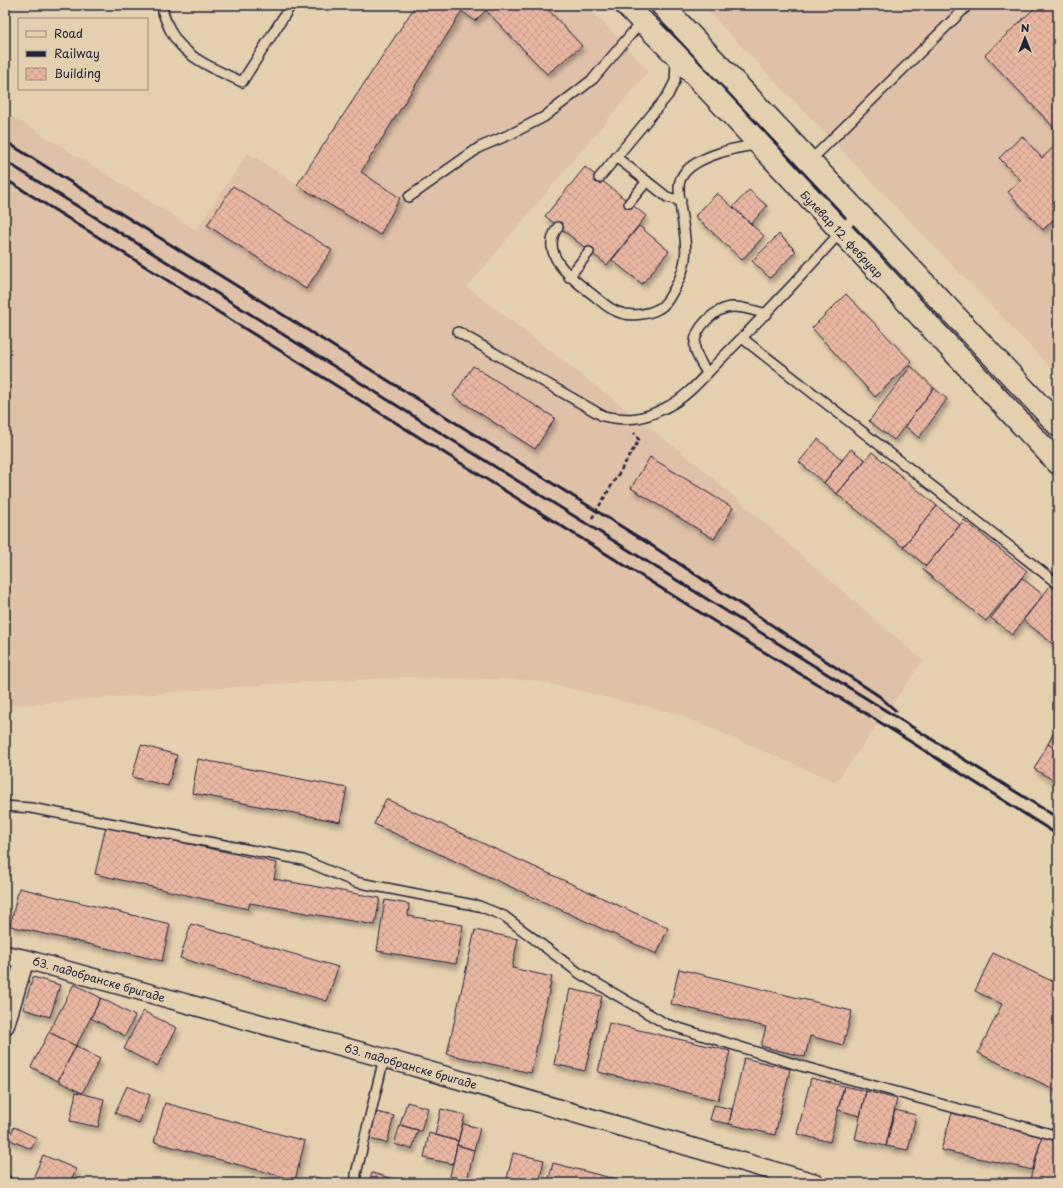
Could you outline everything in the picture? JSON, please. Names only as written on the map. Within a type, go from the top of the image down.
[{"type":"main road","name":"Булевар 12. фебруар","points":[[626,5],[676,55],[1058,463]]},
{"type":"main road","points":[[662,5],[1058,425]]},
{"type":"street","name":"63. падобранске бригаде","points":[[5,955],[25,959],[384,1058],[815,1183]]},
{"type":"street","points":[[5,1025],[25,959]]},
{"type":"lane","points":[[163,5],[162,11],[171,35],[191,56],[242,82],[291,5]]},
{"type":"lane","points":[[810,161],[968,5]]},
{"type":"lane","points":[[409,196],[480,147],[511,134],[544,117],[593,79],[642,21]]},
{"type":"lane","points":[[599,178],[668,95],[675,81],[677,72],[676,55]]},
{"type":"lane","points":[[558,227],[553,236],[553,251],[559,265],[569,277],[610,308],[625,314],[643,314],[658,309],[668,300],[682,274],[684,267],[685,227],[678,187],[685,172],[697,163],[735,148],[759,145]]},
{"type":"lane","points":[[616,157],[667,197],[681,201]]},
{"type":"lane","points":[[629,203],[647,181]]},
{"type":"lane","points":[[458,332],[603,416],[625,420],[647,416],[666,408],[685,395],[767,314],[858,213]]},
{"type":"lane","points":[[569,277],[589,252]]},
{"type":"lane","points":[[707,373],[695,348],[696,337],[713,314],[722,309],[734,307],[767,314]]},
{"type":"lane","points":[[742,338],[1058,584]]},
{"type":"lane","points":[[5,806],[31,808],[303,860],[355,882],[479,906],[504,916],[579,973],[666,1024],[801,1066],[1058,1136]]},
{"type":"lane","points":[[356,1183],[356,1174],[384,1058]]},
{"type":"path","points":[[592,518],[639,440],[625,420]]},
{"type":"shaded area","points":[[416,5],[587,5],[648,71],[467,287],[694,462],[923,661],[836,782],[678,714],[534,680],[405,677],[271,684],[5,706],[5,112],[196,230],[248,153],[297,185]]},
{"type":"shaded area","points":[[702,5],[1058,5],[1058,375]]},
{"type":"building","points":[[416,5],[481,5],[486,10],[475,21],[462,11],[361,172],[400,198],[380,235],[297,185]]},
{"type":"building","points":[[481,5],[544,5],[582,46],[547,74]]},
{"type":"building","points":[[1038,5],[1058,5],[1058,132],[985,55]]},
{"type":"building","points":[[1022,136],[1042,158],[1058,143],[1058,221],[1055,218],[1043,230],[1008,192],[1021,180],[999,158]]},
{"type":"building","points":[[585,167],[646,216],[607,265],[545,216]]},
{"type":"building","points":[[233,186],[332,250],[306,289],[207,225]]},
{"type":"building","points":[[749,190],[767,206],[751,224],[733,207]]},
{"type":"building","points":[[717,193],[764,236],[742,260],[695,216]]},
{"type":"building","points":[[639,226],[669,251],[642,284],[612,260]]},
{"type":"building","points":[[779,234],[796,251],[770,278],[752,261]]},
{"type":"building","points":[[846,294],[912,362],[875,397],[812,328]]},
{"type":"building","points":[[473,366],[555,418],[535,449],[453,396]]},
{"type":"building","points":[[911,366],[934,388],[894,440],[869,421]]},
{"type":"building","points":[[934,388],[947,399],[919,438],[905,426]]},
{"type":"building","points":[[818,439],[842,460],[824,483],[799,462]]},
{"type":"building","points":[[851,449],[865,460],[837,494],[824,483]]},
{"type":"building","points":[[872,452],[937,506],[903,547],[837,494]]},
{"type":"building","points":[[650,457],[733,508],[714,539],[631,488]]},
{"type":"building","points":[[937,506],[960,525],[926,566],[903,547]]},
{"type":"building","points":[[964,520],[1027,571],[986,621],[923,570]]},
{"type":"building","points":[[1022,578],[1043,595],[1012,635],[991,618]]},
{"type":"building","points":[[1051,585],[1058,591],[1058,648],[1023,620]]},
{"type":"building","points":[[1054,732],[1058,734],[1058,750],[1048,744]]},
{"type":"building","points":[[1048,744],[1058,750],[1058,776],[1055,781],[1034,769]]},
{"type":"building","points":[[141,745],[177,755],[168,786],[132,777]]},
{"type":"building","points":[[198,759],[347,788],[340,822],[192,793]]},
{"type":"building","points":[[386,799],[668,928],[657,954],[374,824]]},
{"type":"building","points":[[106,826],[277,863],[274,879],[380,898],[375,925],[250,903],[248,909],[95,874]]},
{"type":"building","points":[[19,888],[170,924],[162,961],[10,926]]},
{"type":"building","points":[[385,900],[409,904],[408,916],[463,925],[456,964],[377,951]]},
{"type":"building","points":[[191,924],[338,967],[327,1001],[180,958]]},
{"type":"building","points":[[475,930],[518,939],[512,968],[552,977],[531,1073],[447,1054]]},
{"type":"building","points":[[993,953],[1058,984],[1058,1091],[978,1053],[1002,1004],[975,991]]},
{"type":"building","points":[[679,969],[852,1011],[843,1045],[810,1036],[805,1057],[761,1046],[766,1027],[671,1004]]},
{"type":"building","points":[[33,977],[60,985],[50,1017],[23,1009]]},
{"type":"building","points":[[74,984],[101,998],[76,1046],[49,1032]]},
{"type":"building","points":[[570,989],[602,996],[585,1071],[554,1064]]},
{"type":"building","points":[[101,998],[135,1016],[125,1036],[91,1018]]},
{"type":"building","points":[[143,1011],[177,1028],[157,1066],[124,1049]]},
{"type":"building","points":[[609,1023],[730,1051],[718,1100],[598,1072]]},
{"type":"building","points":[[49,1032],[76,1046],[58,1081],[31,1067]]},
{"type":"building","points":[[76,1046],[100,1059],[82,1093],[58,1081]]},
{"type":"building","points":[[744,1058],[790,1069],[775,1135],[729,1124]]},
{"type":"building","points":[[811,1078],[844,1086],[830,1142],[797,1134]]},
{"type":"building","points":[[127,1086],[150,1095],[139,1123],[115,1113]]},
{"type":"building","points":[[844,1086],[866,1091],[860,1116],[838,1110]]},
{"type":"building","points":[[866,1091],[897,1099],[886,1146],[855,1139]]},
{"type":"building","points":[[76,1092],[104,1099],[98,1127],[70,1121]]},
{"type":"building","points":[[407,1102],[428,1108],[421,1131],[400,1125]]},
{"type":"building","points":[[165,1103],[305,1141],[295,1180],[154,1142]]},
{"type":"building","points":[[714,1105],[732,1109],[729,1124],[710,1120]]},
{"type":"building","points":[[441,1109],[465,1115],[458,1141],[435,1135]]},
{"type":"building","points":[[895,1110],[916,1115],[908,1150],[886,1146]]},
{"type":"building","points":[[376,1112],[394,1116],[387,1143],[369,1139]]},
{"type":"building","points":[[952,1113],[1042,1136],[1033,1170],[941,1150]]},
{"type":"building","points":[[463,1124],[480,1128],[474,1150],[457,1145]]},
{"type":"building","points":[[400,1125],[418,1130],[412,1149],[394,1144]]},
{"type":"building","points":[[14,1127],[37,1138],[31,1149],[8,1139]]},
{"type":"building","points":[[429,1133],[458,1141],[453,1164],[424,1158]]},
{"type":"building","points":[[1042,1136],[1058,1140],[1058,1183],[1045,1183],[1030,1179]]},
{"type":"building","points":[[457,1145],[474,1150],[467,1180],[450,1176]]},
{"type":"building","points":[[513,1153],[544,1160],[539,1183],[506,1183]]},
{"type":"building","points":[[43,1155],[76,1169],[70,1183],[31,1183]]},
{"type":"building","points":[[553,1163],[607,1177],[605,1183],[548,1183]]},
{"type":"building","points":[[372,1173],[401,1181],[400,1183],[369,1183]]},
{"type":"building","points":[[5,1174],[11,1177],[8,1183],[5,1183]]},
{"type":"building","points":[[314,1177],[336,1183],[313,1183]]},
{"type":"building","points":[[609,1177],[634,1182],[634,1183],[607,1183]]},
{"type":"railway","points":[[5,141],[651,545],[879,696],[896,711]]},
{"type":"railway","points":[[5,161],[1058,818]]},
{"type":"railway","points":[[5,179],[749,643],[870,716],[1058,835]]}]
